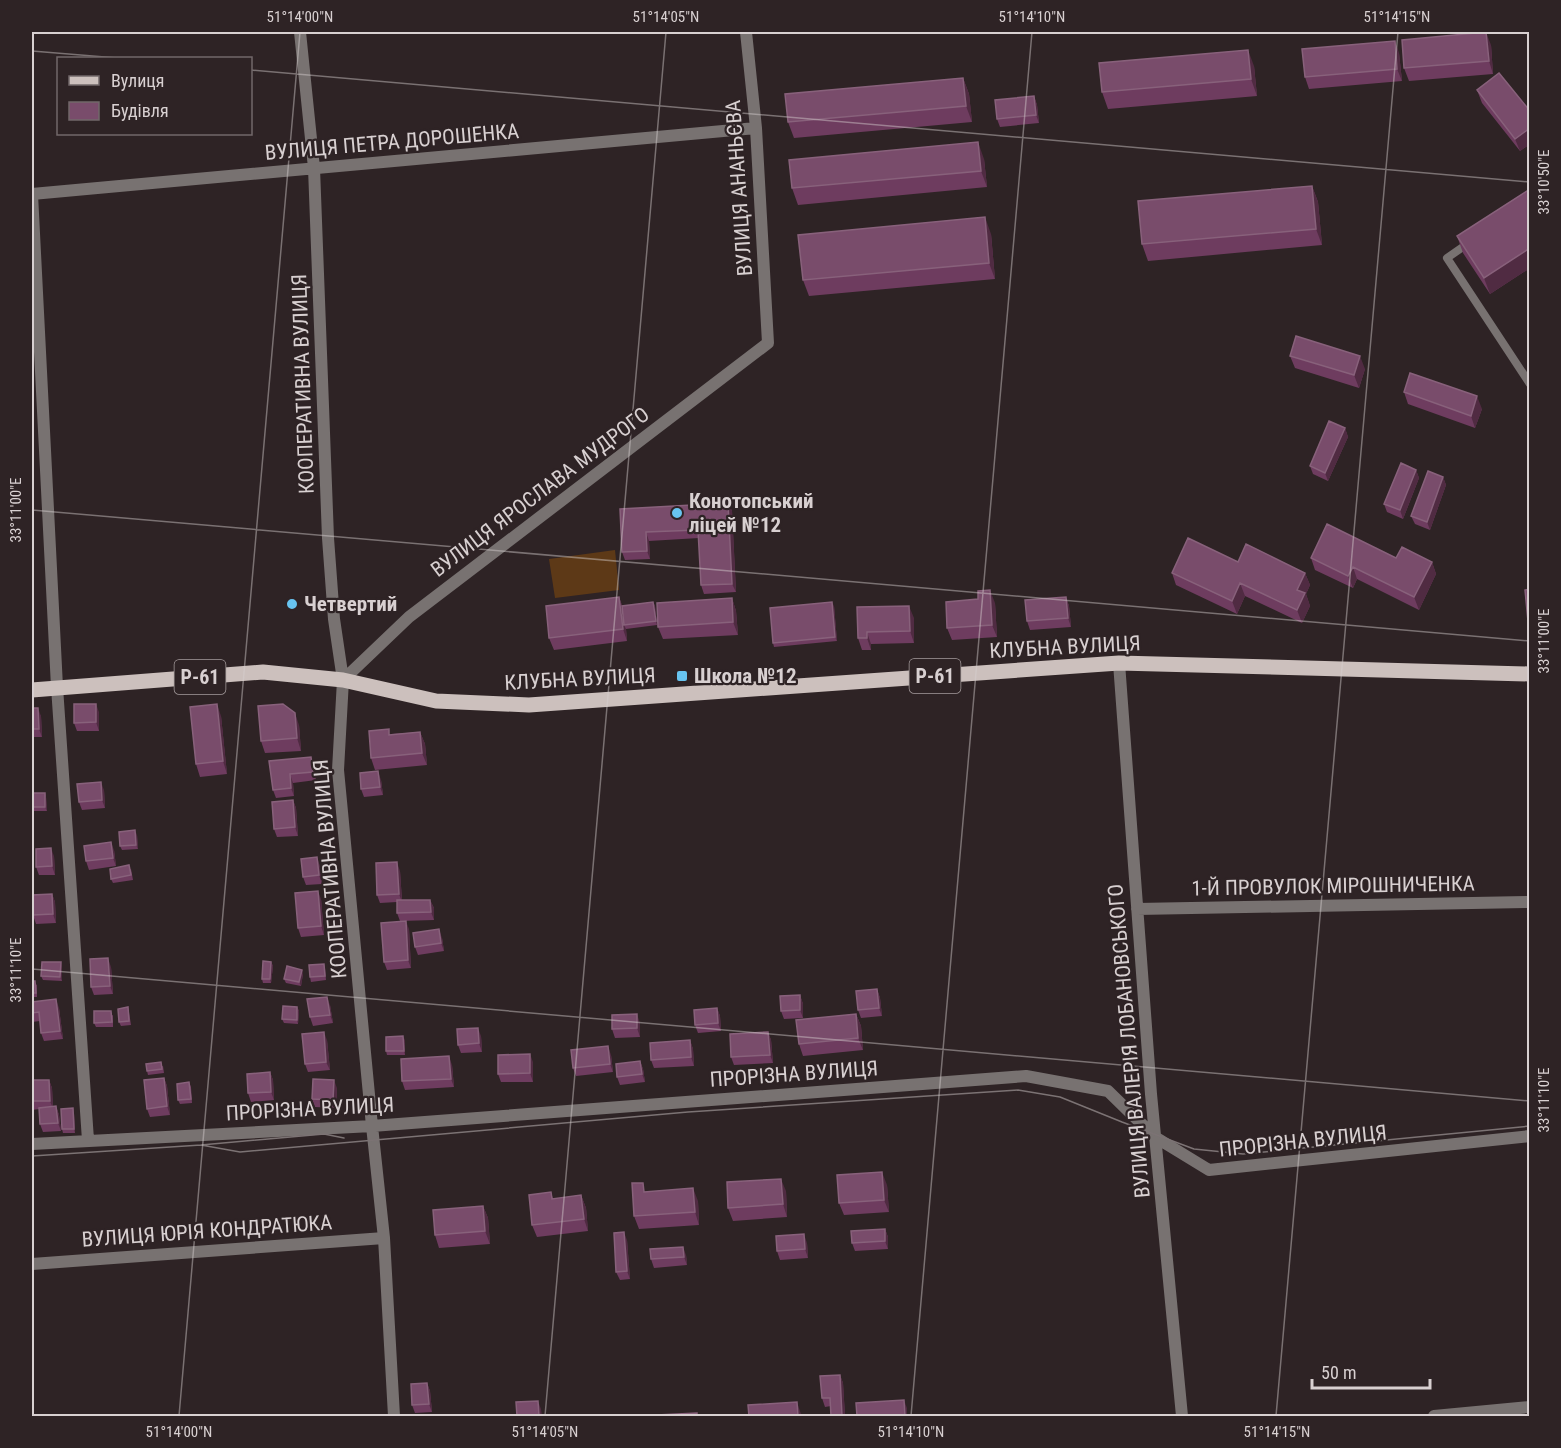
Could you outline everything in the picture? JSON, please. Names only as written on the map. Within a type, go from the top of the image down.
[{"type":"main road","name":"КЛУБНА ВУЛИЦЯ","points":[[32,690],[263,672],[343,680],[436,701],[530,705],[1119,663],[1530,674]]},
{"type":"street","name":"КООПЕРАТИВНА ВУЛИЦЯ","points":[[300,32],[314,168],[328,538],[334,619],[343,680],[338,770],[384,1238],[394,1416]]},
{"type":"street","name":"ВУЛИЦЯ АНАНЬЄВА","points":[[746,32],[756,128],[768,343]]},
{"type":"street","name":"ВУЛИЦЯ ПЕТРА ДОРОШЕНКА","points":[[32,194],[756,128]]},
{"type":"street","points":[[32,194],[57,687],[88,1140]]},
{"type":"street","name":"ВУЛИЦЯ ЯРОСЛАВА МУДРОГО","points":[[343,680],[409,617],[768,343]]},
{"type":"street","name":"ВУЛИЦЯ ВАЛЕРІЯ ЛОБАНОВСЬКОГО","points":[[1119,663],[1155,1137],[1182,1416]]},
{"type":"street","name":"1-Й ПРОВУЛОК МІРОШНИЧЕНКА","points":[[1137,909],[1530,902]]},
{"type":"street","name":"ПРОРІЗНА ВУЛИЦЯ","points":[[32,1144],[372,1126],[1026,1076],[1108,1091],[1155,1137],[1209,1170],[1530,1136]]},
{"type":"street","name":"ВУЛИЦЯ ЮРІЯ КОНДРАТЮКА","points":[[32,1263],[384,1238]]},
{"type":"street","points":[[1434,1416],[1530,1407]]},
{"type":"lane","points":[[1474,239],[1447,258],[1530,384]]},
{"type":"shaded area","points":[[615,550],[619,590],[555,598],[549,559]]},
{"type":"building","points":[[1486,32],[1489,61],[1404,68],[1402,40]]},
{"type":"building","points":[[1395,41],[1397,69],[1305,77],[1302,49]]},
{"type":"building","points":[[1248,50],[1251,79],[1102,92],[1099,63]]},
{"type":"building","points":[[1499,73],[1530,111],[1530,128],[1515,139],[1477,90]]},
{"type":"building","points":[[963,78],[966,106],[788,122],[785,94]]},
{"type":"building","points":[[1034,96],[1036,115],[997,119],[995,100]]},
{"type":"building","points":[[978,142],[981,171],[792,188],[789,160]]},
{"type":"building","points":[[1312,186],[1316,229],[1142,244],[1138,201]]},
{"type":"building","points":[[1530,189],[1530,248],[1484,278],[1457,236]]},
{"type":"building","points":[[985,217],[989,263],[803,280],[798,235]]},
{"type":"building","points":[[1296,336],[1360,356],[1354,375],[1290,356]]},
{"type":"building","points":[[1410,373],[1477,396],[1471,416],[1404,392]]},
{"type":"building","points":[[1329,421],[1345,428],[1325,473],[1310,466]]},
{"type":"building","points":[[1401,463],[1416,470],[1400,510],[1384,504]]},
{"type":"building","points":[[1428,471],[1443,477],[1427,522],[1411,516]]},
{"type":"building","points":[[728,503],[732,584],[701,585],[698,530],[646,532],[647,551],[622,552],[620,509]]},
{"type":"building","points":[[1327,524],[1396,558],[1402,547],[1432,562],[1414,597],[1353,567],[1348,576],[1311,558]]},
{"type":"building","points":[[1188,538],[1238,562],[1246,544],[1305,573],[1297,590],[1305,593],[1297,610],[1240,583],[1232,601],[1172,573]]},
{"type":"building","points":[[1530,589],[1530,620],[1528,621],[1525,590]]},
{"type":"building","points":[[990,590],[992,625],[947,628],[946,602],[978,599],[978,591]]},
{"type":"building","points":[[619,597],[623,629],[549,638],[546,606]]},
{"type":"building","points":[[1066,597],[1068,618],[1027,621],[1025,600]]},
{"type":"building","points":[[732,598],[733,622],[658,627],[657,603]]},
{"type":"building","points":[[653,602],[656,621],[624,625],[622,606]]},
{"type":"building","points":[[832,602],[835,637],[773,643],[770,608]]},
{"type":"building","points":[[909,606],[910,631],[867,632],[867,638],[858,638],[857,607]]},
{"type":"building","points":[[74,704],[96,704],[96,722],[74,723]]},
{"type":"building","points":[[217,704],[223,761],[196,764],[190,707]]},
{"type":"building","points":[[283,704],[295,713],[297,738],[261,741],[258,706]]},
{"type":"building","points":[[32,708],[38,708],[39,729],[32,729]]},
{"type":"building","points":[[389,729],[389,735],[420,732],[422,753],[371,758],[369,731]]},
{"type":"building","points":[[311,757],[313,772],[290,774],[291,788],[273,790],[269,761]]},
{"type":"building","points":[[378,771],[380,787],[361,789],[360,773]]},
{"type":"building","points":[[101,782],[102,800],[79,802],[77,784]]},
{"type":"building","points":[[32,793],[45,793],[45,807],[32,807]]},
{"type":"building","points":[[293,800],[295,827],[274,829],[272,802]]},
{"type":"building","points":[[135,830],[136,845],[120,846],[119,832]]},
{"type":"building","points":[[111,842],[113,858],[86,861],[84,846]]},
{"type":"building","points":[[51,848],[52,866],[36,867],[36,849]]},
{"type":"building","points":[[317,857],[319,875],[303,877],[301,859]]},
{"type":"building","points":[[397,862],[399,894],[377,895],[376,863]]},
{"type":"building","points":[[129,865],[131,875],[111,879],[110,869]]},
{"type":"building","points":[[318,891],[321,926],[298,928],[295,893]]},
{"type":"building","points":[[52,894],[53,914],[33,915],[32,895]]},
{"type":"building","points":[[397,900],[430,900],[431,912],[397,913]]},
{"type":"building","points":[[406,921],[408,960],[384,962],[381,923]]},
{"type":"building","points":[[439,929],[441,943],[415,947],[413,933]]},
{"type":"building","points":[[108,958],[110,986],[91,987],[90,959]]},
{"type":"building","points":[[263,961],[271,962],[270,979],[262,979]]},
{"type":"building","points":[[42,962],[61,962],[60,977],[41,976]]},
{"type":"building","points":[[324,964],[325,976],[310,977],[309,965]]},
{"type":"building","points":[[287,966],[302,970],[299,982],[284,979]]},
{"type":"building","points":[[32,981],[35,981],[36,993],[32,993]]},
{"type":"building","points":[[877,989],[879,1008],[858,1010],[856,991]]},
{"type":"building","points":[[800,995],[800,1010],[781,1011],[780,996]]},
{"type":"building","points":[[327,997],[330,1015],[310,1017],[307,999]]},
{"type":"building","points":[[56,999],[60,1031],[41,1033],[39,1012],[32,1013],[32,1002]]},
{"type":"building","points":[[283,1006],[297,1007],[297,1020],[282,1019]]},
{"type":"building","points":[[128,1007],[129,1021],[119,1022],[118,1009]]},
{"type":"building","points":[[717,1008],[718,1023],[695,1025],[694,1010]]},
{"type":"building","points":[[94,1011],[111,1011],[112,1022],[94,1023]]},
{"type":"building","points":[[637,1014],[637,1028],[612,1029],[612,1015]]},
{"type":"building","points":[[856,1014],[858,1038],[799,1044],[796,1020]]},
{"type":"building","points":[[478,1028],[479,1043],[458,1045],[457,1029]]},
{"type":"building","points":[[324,1032],[326,1062],[305,1064],[302,1034]]},
{"type":"building","points":[[768,1032],[770,1055],[731,1057],[730,1034]]},
{"type":"building","points":[[403,1036],[404,1051],[386,1051],[386,1037]]},
{"type":"building","points":[[690,1040],[691,1057],[651,1060],[650,1043]]},
{"type":"building","points":[[608,1046],[610,1064],[573,1068],[571,1050]]},
{"type":"building","points":[[530,1054],[530,1073],[498,1074],[498,1055]]},
{"type":"building","points":[[449,1056],[451,1079],[402,1081],[401,1059]]},
{"type":"building","points":[[640,1061],[642,1074],[617,1077],[616,1064]]},
{"type":"building","points":[[161,1062],[162,1069],[147,1071],[146,1064]]},
{"type":"building","points":[[270,1072],[271,1092],[248,1093],[247,1074]]},
{"type":"building","points":[[164,1078],[167,1106],[147,1109],[144,1080]]},
{"type":"building","points":[[313,1079],[334,1080],[333,1100],[312,1099]]},
{"type":"building","points":[[32,1080],[49,1080],[50,1101],[32,1101]]},
{"type":"building","points":[[189,1082],[191,1099],[178,1100],[177,1084]]},
{"type":"building","points":[[56,1106],[58,1123],[40,1124],[39,1108]]},
{"type":"building","points":[[73,1108],[74,1129],[62,1129],[61,1109]]},
{"type":"building","points":[[882,1172],[884,1200],[839,1203],[837,1175]]},
{"type":"building","points":[[781,1179],[783,1204],[728,1208],[727,1182]]},
{"type":"building","points":[[632,1183],[643,1183],[644,1192],[693,1188],[695,1212],[634,1216]]},
{"type":"building","points":[[551,1192],[552,1199],[581,1195],[584,1219],[532,1225],[529,1195]]},
{"type":"building","points":[[483,1206],[485,1231],[435,1235],[433,1210]]},
{"type":"building","points":[[885,1229],[885,1241],[852,1243],[851,1231]]},
{"type":"building","points":[[624,1232],[627,1271],[616,1272],[614,1233]]},
{"type":"building","points":[[804,1234],[805,1249],[777,1251],[776,1236]]},
{"type":"building","points":[[683,1247],[684,1257],[651,1259],[650,1249]]},
{"type":"building","points":[[840,1375],[842,1416],[831,1416],[830,1398],[822,1398],[820,1376]]},
{"type":"building","points":[[427,1383],[429,1404],[412,1405],[411,1384]]},
{"type":"building","points":[[904,1400],[905,1416],[857,1416],[856,1403]]},
{"type":"building","points":[[538,1401],[539,1416],[517,1416],[516,1402]]},
{"type":"building","points":[[797,1402],[798,1416],[749,1416],[748,1405]]},
{"type":"building","points":[[697,1413],[697,1416],[657,1416],[657,1415]]},
{"type":"tram line","points":[[201,1145],[240,1152],[688,1112],[1018,1090],[1060,1097],[1194,1149],[1243,1154],[1530,1126]]},
{"type":"tram line","points":[[32,1156],[324,1134],[344,1138]]},
{"type":"place","name":"Конотопський ліцей №12","points":[[677,513]]},
{"type":"place","name":"Четвертий","points":[[292,604]]},
{"type":"place","name":"Школа №12","points":[[682,676]]}]
